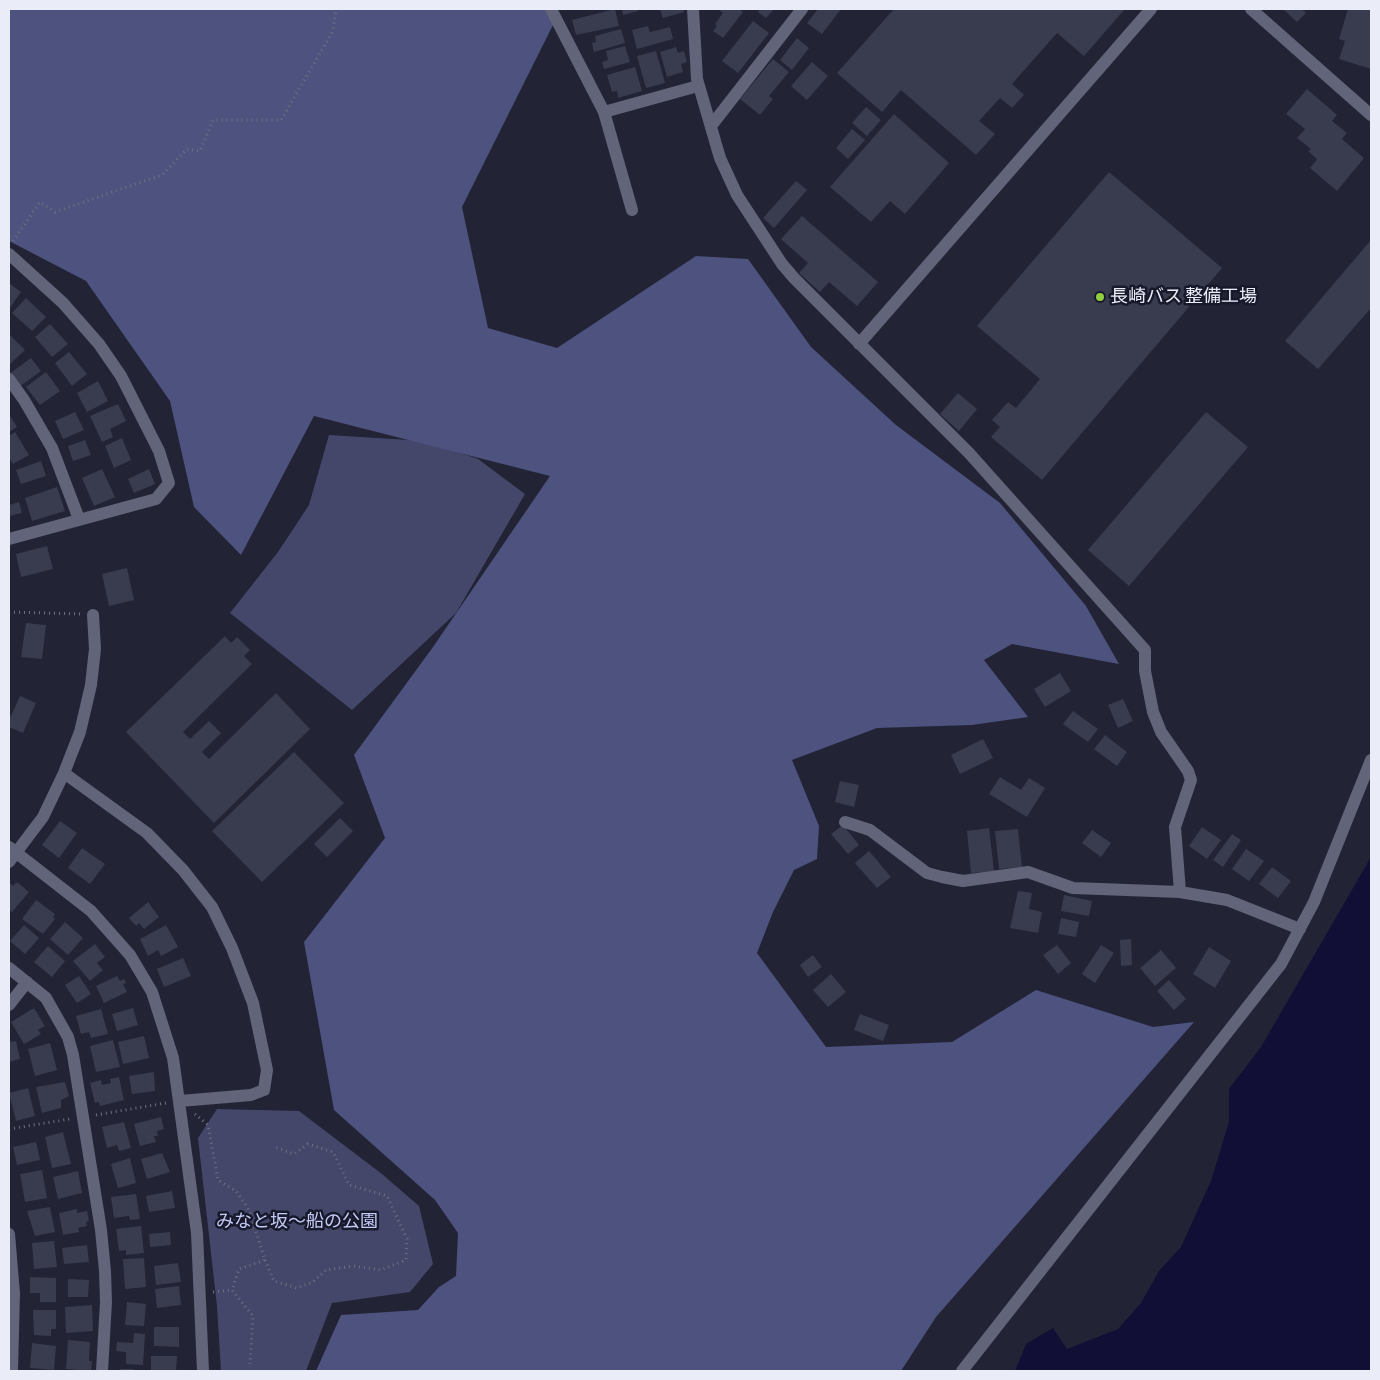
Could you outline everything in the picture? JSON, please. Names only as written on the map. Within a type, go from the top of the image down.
[{"type":"street","points":[[551,9],[604,112],[632,210]]},
{"type":"street","points":[[694,9],[698,86],[720,158],[731,182],[782,264],[859,344],[969,453],[1145,650],[1144,671],[1153,712],[1161,732],[1188,771],[1191,780],[1175,827],[1180,892]]},
{"type":"street","points":[[711,126],[802,9]]},
{"type":"street","points":[[859,344],[1151,9]]},
{"type":"street","points":[[1251,9],[1371,115]]},
{"type":"street","points":[[604,112],[698,86]]},
{"type":"street","points":[[9,254],[37,277],[99,344],[121,376],[159,451],[169,484],[156,498],[9,539]]},
{"type":"street","points":[[9,379],[52,448],[80,519]]},
{"type":"street","points":[[93,615],[95,649],[88,705],[64,773],[43,817],[11,854],[91,911],[130,955],[152,992],[173,1058],[180,1101],[197,1233],[203,1371]]},
{"type":"street","points":[[962,1371],[1281,964],[1331,863],[1371,760]]},
{"type":"street","points":[[64,773],[147,833],[183,870],[212,907],[232,948],[252,1003],[267,1070],[264,1090],[251,1095],[180,1101]]},
{"type":"street","points":[[845,822],[870,830],[927,873],[942,877],[963,881],[1028,872],[1074,888],[1180,892],[1227,900],[1300,929]]},
{"type":"street","points":[[9,968],[46,998],[58,1016],[68,1037],[73,1055],[101,1230],[106,1302],[102,1371]]},
{"type":"street","points":[[9,1005],[27,982]]},
{"type":"street","points":[[9,1234],[14,1293],[12,1371]]},
{"type":"path","points":[[9,248],[40,202],[54,212],[162,175],[186,149],[200,152],[213,120],[281,120],[333,30],[336,9]]},
{"type":"path","points":[[9,612],[93,615]]},
{"type":"path","points":[[180,1101],[208,1125],[218,1180],[236,1191],[249,1210],[265,1260],[274,1281],[297,1288],[312,1282],[326,1270],[354,1266],[381,1270],[406,1260],[408,1239],[387,1196],[349,1185],[334,1152],[308,1144],[294,1154],[276,1147]]},
{"type":"path","points":[[232,1290],[239,1269],[265,1260]]},
{"type":"path","points":[[200,1293],[232,1290]]},
{"type":"path","points":[[232,1290],[253,1316],[250,1364]]},
{"type":"green space","points":[[329,435],[425,441],[478,459],[525,494],[456,613],[352,710],[230,613],[278,552],[309,505]]},
{"type":"green space","name":"みなと坂〜船の公園","points":[[217,1109],[299,1111],[382,1174],[419,1206],[433,1264],[410,1292],[332,1303],[306,1371],[221,1371],[217,1306],[198,1138]]},
{"type":"shaded area","points":[[9,9],[552,9],[553,25],[462,207],[488,328],[557,348],[696,256],[748,259],[811,347],[896,425],[1000,503],[1086,606],[1119,664],[1012,644],[984,660],[1028,717],[972,725],[877,728],[792,760],[819,826],[817,859],[794,870],[773,912],[757,953],[826,1047],[952,1042],[1036,990],[1153,1027],[1194,1022],[936,1317],[901,1371],[316,1371],[341,1315],[418,1310],[439,1287],[456,1276],[458,1233],[435,1200],[334,1110],[304,942],[385,838],[354,755],[433,647],[550,476],[314,416],[241,555],[194,507],[170,401],[86,281],[9,241]]},
{"type":"shaded area","points":[[1371,857],[1371,1371],[1015,1371],[1026,1344],[1053,1328],[1067,1349],[1118,1329],[1141,1303],[1159,1271],[1181,1247],[1211,1181],[1229,1122],[1229,1089],[1261,1047]]},
{"type":"building","points":[[615,9],[619,26],[576,35],[572,20]]},
{"type":"building","points":[[622,9],[638,9],[638,11],[623,15]]},
{"type":"building","points":[[660,9],[683,9],[684,12],[663,18]]},
{"type":"building","points":[[721,9],[739,9],[743,12],[723,38],[713,31],[717,26],[715,24],[723,13],[720,11]]},
{"type":"building","points":[[760,9],[774,9],[766,18],[758,12]]},
{"type":"building","points":[[818,9],[841,9],[822,34],[807,23]]},
{"type":"building","points":[[894,9],[1125,9],[1084,56],[1057,33],[1012,84],[1024,95],[1012,108],[1000,98],[979,121],[995,134],[976,155],[901,90],[882,112],[837,73]]},
{"type":"building","points":[[1283,9],[1302,9],[1306,13],[1297,22]]},
{"type":"building","points":[[1348,9],[1371,9],[1371,69],[1339,59],[1345,41],[1339,39]]},
{"type":"building","points":[[753,21],[769,33],[738,73],[722,61]]},
{"type":"building","points":[[648,26],[650,32],[670,27],[673,39],[637,49],[632,30]]},
{"type":"building","points":[[621,29],[625,43],[594,52],[592,43],[596,42],[595,36]]},
{"type":"building","points":[[797,38],[809,48],[792,70],[780,60]]},
{"type":"building","points":[[625,46],[630,62],[604,69],[602,62],[608,60],[606,51]]},
{"type":"building","points":[[676,47],[678,53],[684,51],[687,62],[681,64],[683,72],[667,77],[660,52]]},
{"type":"building","points":[[656,51],[665,83],[646,88],[637,56]]},
{"type":"building","points":[[773,59],[789,72],[769,96],[773,99],[760,115],[740,99]]},
{"type":"building","points":[[812,62],[828,76],[807,100],[791,86]]},
{"type":"building","points":[[635,67],[642,91],[618,98],[617,91],[612,92],[607,75]]},
{"type":"building","points":[[1307,89],[1337,115],[1332,121],[1347,133],[1342,139],[1364,158],[1337,191],[1310,168],[1317,159],[1308,151],[1311,149],[1297,138],[1305,129],[1286,114]]},
{"type":"building","points":[[866,107],[881,120],[867,136],[852,123]]},
{"type":"building","points":[[894,114],[949,163],[905,214],[890,201],[871,222],[830,187]]},
{"type":"building","points":[[852,129],[865,140],[848,159],[836,148]]},
{"type":"building","name":"長崎バス 整備工場","points":[[1109,172],[1222,268],[1042,480],[991,437],[1000,427],[992,420],[1008,402],[1016,408],[1040,379],[977,326]]},
{"type":"building","points":[[796,181],[807,190],[774,228],[763,218]]},
{"type":"building","points":[[802,216],[878,282],[857,306],[829,282],[820,292],[799,273],[808,263],[781,239]]},
{"type":"building","points":[[1371,240],[1371,308],[1318,369],[1285,341]]},
{"type":"building","points":[[9,283],[21,292],[9,309]]},
{"type":"building","points":[[26,298],[46,317],[32,331],[12,313]]},
{"type":"building","points":[[50,324],[68,344],[52,357],[35,337]]},
{"type":"building","points":[[9,336],[25,350],[10,364]]},
{"type":"building","points":[[69,352],[87,374],[72,386],[55,363]]},
{"type":"building","points":[[31,358],[41,371],[19,387],[9,374]]},
{"type":"building","points":[[46,372],[60,391],[40,405],[26,387]]},
{"type":"building","points":[[98,381],[108,401],[87,412],[77,393]]},
{"type":"building","points":[[958,393],[977,409],[959,431],[940,414]]},
{"type":"building","points":[[118,404],[126,421],[110,429],[113,437],[102,442],[90,416]]},
{"type":"building","points":[[75,412],[84,430],[63,439],[55,421]]},
{"type":"building","points":[[1206,412],[1248,447],[1129,586],[1088,550]]},
{"type":"building","points":[[9,414],[17,427],[9,432]]},
{"type":"building","points":[[15,432],[29,455],[13,464],[9,457],[9,436]]},
{"type":"building","points":[[122,438],[131,460],[114,468],[105,446]]},
{"type":"building","points":[[85,440],[91,455],[73,461],[68,446]]},
{"type":"building","points":[[41,461],[46,476],[21,484],[16,470]]},
{"type":"building","points":[[102,469],[115,497],[94,506],[82,478]]},
{"type":"building","points":[[149,469],[155,484],[134,493],[128,479]]},
{"type":"building","points":[[57,487],[65,511],[32,521],[25,498]]},
{"type":"building","points":[[19,502],[22,513],[9,516],[9,505]]},
{"type":"building","points":[[47,546],[53,569],[21,577],[16,554]]},
{"type":"building","points":[[127,568],[134,600],[109,606],[102,574]]},
{"type":"building","points":[[26,623],[46,625],[42,659],[21,657]]},
{"type":"building","points":[[225,636],[231,643],[237,637],[250,650],[244,656],[252,664],[183,732],[190,739],[209,721],[221,733],[202,752],[209,759],[276,693],[310,729],[214,823],[126,732]]},
{"type":"building","points":[[1060,673],[1071,691],[1045,707],[1034,689]]},
{"type":"building","points":[[20,696],[36,703],[23,733],[9,727],[9,720]]},
{"type":"building","points":[[1123,699],[1133,721],[1118,728],[1108,705]]},
{"type":"building","points":[[1073,711],[1098,729],[1088,742],[1063,724]]},
{"type":"building","points":[[1105,735],[1127,752],[1117,766],[1094,749]]},
{"type":"building","points":[[983,739],[993,758],[960,774],[951,755]]},
{"type":"building","points":[[294,752],[344,803],[262,882],[212,831]]},
{"type":"building","points":[[1000,777],[1021,790],[1029,778],[1045,788],[1027,817],[989,794]]},
{"type":"building","points":[[840,781],[859,785],[854,807],[835,802]]},
{"type":"building","points":[[340,818],[353,831],[327,857],[314,844]]},
{"type":"building","points":[[60,821],[77,833],[59,858],[42,845]]},
{"type":"building","points":[[843,825],[859,845],[848,854],[831,834]]},
{"type":"building","points":[[1202,827],[1221,840],[1207,859],[1189,846]]},
{"type":"building","points":[[989,828],[994,871],[971,873],[967,831]]},
{"type":"building","points":[[1018,829],[1022,867],[999,869],[995,831]]},
{"type":"building","points":[[1092,830],[1111,843],[1101,857],[1082,843]]},
{"type":"building","points":[[1232,834],[1241,840],[1223,867],[1213,860]]},
{"type":"building","points":[[82,848],[105,864],[90,884],[68,868]]},
{"type":"building","points":[[1246,849],[1264,861],[1249,881],[1232,869]]},
{"type":"building","points":[[869,851],[891,877],[877,888],[855,863]]},
{"type":"building","points":[[1272,867],[1291,881],[1278,898],[1259,884]]},
{"type":"building","points":[[9,882],[13,886],[17,882],[29,892],[12,912],[9,909]]},
{"type":"building","points":[[1018,891],[1032,893],[1029,909],[1042,912],[1038,933],[1010,928]]},
{"type":"building","points":[[1064,895],[1092,901],[1089,916],[1061,911]]},
{"type":"building","points":[[36,900],[55,914],[53,917],[55,919],[43,934],[22,919]]},
{"type":"building","points":[[148,902],[159,917],[144,929],[139,923],[136,926],[129,918]]},
{"type":"building","points":[[1061,918],[1079,922],[1076,937],[1058,934]]},
{"type":"building","points":[[65,922],[83,938],[68,955],[50,939]]},
{"type":"building","points":[[24,925],[39,938],[25,954],[10,941]]},
{"type":"building","points":[[166,925],[178,947],[161,956],[158,950],[148,956],[140,939]]},
{"type":"building","points":[[1131,939],[1132,965],[1121,966],[1120,940]]},
{"type":"building","points":[[95,944],[105,957],[97,963],[103,970],[90,981],[73,961]]},
{"type":"building","points":[[1057,945],[1071,963],[1058,974],[1043,955]]},
{"type":"building","points":[[1101,945],[1114,953],[1095,983],[1082,974]]},
{"type":"building","points":[[48,946],[65,961],[52,977],[34,962]]},
{"type":"building","points":[[1209,947],[1231,961],[1215,988],[1193,974]]},
{"type":"building","points":[[1161,950],[1176,968],[1155,986],[1140,968]]},
{"type":"building","points":[[813,955],[822,967],[808,977],[800,965]]},
{"type":"building","points":[[183,958],[191,976],[164,987],[157,969]]},
{"type":"building","points":[[831,974],[846,992],[828,1007],[813,990]]},
{"type":"building","points":[[79,976],[91,994],[77,1003],[65,985]]},
{"type":"building","points":[[117,976],[120,981],[124,979],[126,983],[123,984],[127,992],[104,1003],[96,986]]},
{"type":"building","points":[[1169,980],[1186,999],[1174,1010],[1157,991]]},
{"type":"building","points":[[34,1008],[45,1026],[38,1030],[41,1034],[24,1044],[11,1022]]},
{"type":"building","points":[[133,1008],[138,1025],[117,1031],[112,1014]]},
{"type":"building","points":[[101,1009],[108,1034],[91,1038],[89,1032],[81,1034],[76,1016]]},
{"type":"building","points":[[860,1014],[889,1025],[883,1041],[854,1030]]},
{"type":"building","points":[[144,1036],[149,1058],[123,1064],[118,1042]]},
{"type":"building","points":[[113,1040],[120,1067],[96,1072],[90,1046]]},
{"type":"building","points":[[16,1041],[20,1059],[9,1062],[9,1042]]},
{"type":"building","points":[[50,1043],[57,1070],[35,1076],[28,1049]]},
{"type":"building","points":[[154,1072],[155,1091],[132,1094],[129,1076]]},
{"type":"building","points":[[119,1077],[124,1100],[100,1106],[99,1102],[95,1103],[90,1083],[101,1080],[102,1085],[111,1083],[110,1079]]},
{"type":"building","points":[[65,1082],[69,1096],[61,1100],[61,1108],[42,1113],[36,1087]]},
{"type":"building","points":[[28,1088],[35,1116],[16,1121],[9,1093]]},
{"type":"building","points":[[161,1117],[164,1129],[157,1131],[158,1136],[154,1136],[156,1142],[140,1146],[134,1124]]},
{"type":"building","points":[[124,1122],[131,1148],[119,1151],[117,1145],[107,1148],[102,1127]]},
{"type":"building","points":[[63,1132],[71,1164],[52,1168],[45,1137]]},
{"type":"building","points":[[36,1142],[40,1160],[17,1165],[13,1147]]},
{"type":"building","points":[[162,1153],[170,1172],[147,1179],[141,1159]]},
{"type":"building","points":[[130,1158],[136,1183],[118,1188],[111,1164]]},
{"type":"building","points":[[42,1170],[47,1198],[25,1202],[20,1174]]},
{"type":"building","points":[[78,1171],[82,1193],[58,1199],[53,1177]]},
{"type":"building","points":[[172,1191],[175,1208],[149,1212],[146,1196]]},
{"type":"building","points":[[136,1194],[140,1219],[130,1220],[129,1216],[114,1218],[111,1197]]},
{"type":"building","points":[[50,1207],[55,1232],[35,1236],[27,1211]]},
{"type":"building","points":[[77,1209],[77,1213],[87,1211],[89,1221],[86,1222],[87,1226],[78,1228],[79,1232],[63,1235],[59,1213]]},
{"type":"building","points":[[141,1226],[144,1253],[126,1255],[126,1250],[119,1251],[116,1229]]},
{"type":"building","points":[[170,1232],[171,1245],[150,1247],[149,1234]]},
{"type":"building","points":[[54,1241],[57,1267],[34,1269],[32,1243]]},
{"type":"building","points":[[87,1245],[89,1262],[64,1264],[62,1248]]},
{"type":"building","points":[[144,1258],[146,1287],[125,1289],[123,1259]]},
{"type":"building","points":[[178,1263],[181,1282],[156,1285],[154,1266]]},
{"type":"building","points":[[30,1277],[56,1278],[56,1302],[40,1302],[40,1293],[30,1293]]},
{"type":"building","points":[[68,1279],[89,1280],[88,1297],[68,1297]]},
{"type":"building","points":[[179,1286],[181,1305],[157,1308],[155,1289]]},
{"type":"building","points":[[127,1302],[146,1304],[144,1326],[125,1325]]},
{"type":"building","points":[[92,1305],[93,1331],[66,1333],[65,1307]]},
{"type":"building","points":[[33,1310],[56,1310],[56,1329],[51,1329],[51,1336],[34,1335]]},
{"type":"building","points":[[154,1327],[179,1327],[179,1347],[154,1346]]},
{"type":"building","points":[[134,1333],[145,1334],[143,1365],[126,1364],[126,1352],[116,1351],[117,1342],[133,1343]]},
{"type":"building","points":[[68,1340],[90,1342],[89,1361],[92,1361],[91,1371],[66,1369]]},
{"type":"building","points":[[32,1343],[56,1346],[54,1370],[30,1368]]},
{"type":"building","points":[[151,1356],[177,1356],[176,1371],[151,1371]]},
{"type":"building","points":[[120,1369],[134,1369],[134,1371],[120,1371]]},
{"type":"place","name":"長崎バス 整備工場","points":[[1100,297]]}]
